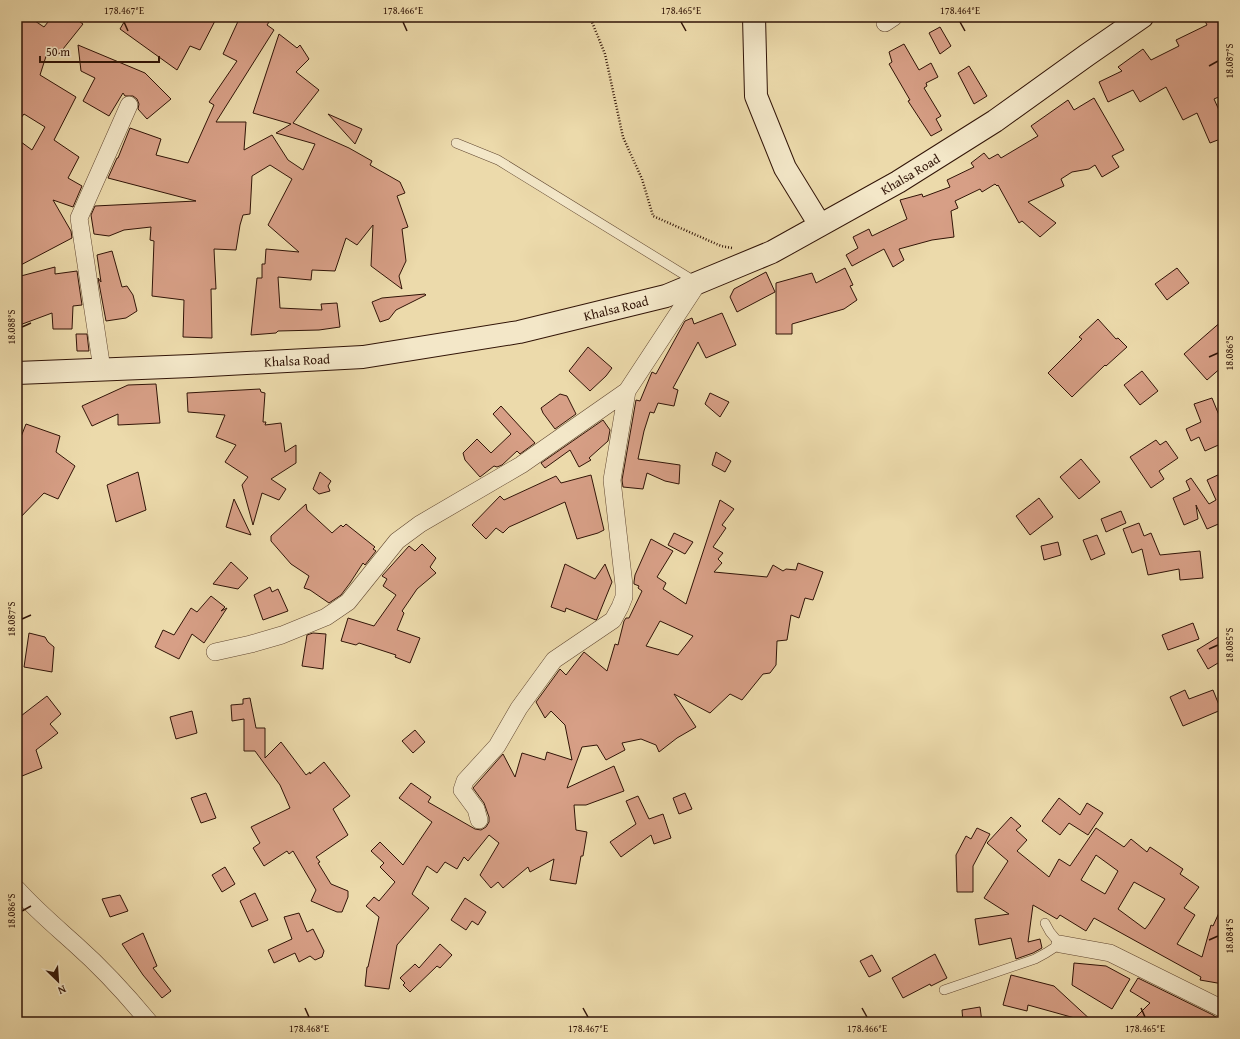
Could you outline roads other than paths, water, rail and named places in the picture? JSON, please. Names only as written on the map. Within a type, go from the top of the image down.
[{"type":"main road","points":[[754,17],[756,96],[785,168],[820,226]]},
{"type":"main road","name":"Khalsa Road","points":[[17,373],[363,357],[519,332],[666,296],[772,252],[898,182],[995,122],[1142,17]]},
{"type":"street","points":[[102,369],[79,218],[129,105]]},
{"type":"street","points":[[215,652],[282,635],[326,617],[348,602],[397,541],[420,524],[521,465],[627,391],[698,283]]},
{"type":"street","points":[[479,820],[476,809],[462,790],[465,781],[496,746],[519,708],[554,660],[614,620],[624,597],[624,585],[612,480],[627,391]]},
{"type":"street","points":[[17,889],[34,908],[114,981],[149,1022]]},
{"type":"street","points":[[1060,944],[1110,953],[1223,1009]]},
{"type":"lane","points":[[456,143],[498,160],[698,283]]},
{"type":"lane","points":[[944,990],[1046,954],[1060,944],[1045,923]]}]
